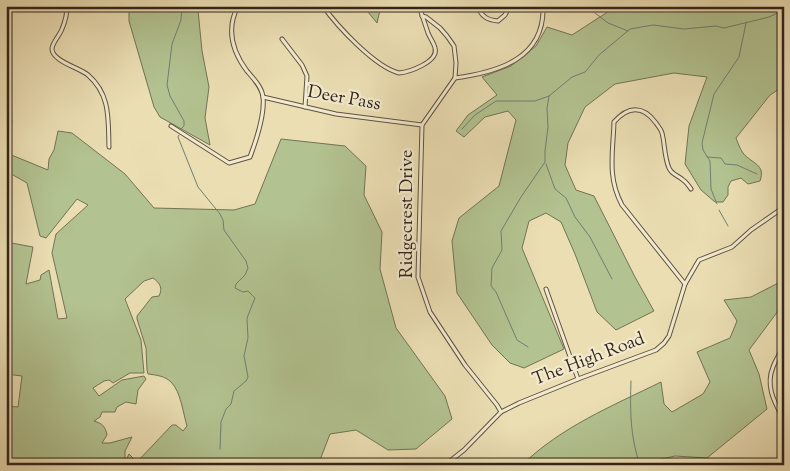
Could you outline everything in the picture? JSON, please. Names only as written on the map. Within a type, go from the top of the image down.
[{"type":"street","points":[[6,20],[8,6]]},
{"type":"street","points":[[67,6],[63,28],[52,46],[52,52],[56,58],[90,76],[103,94],[107,104],[109,147]]},
{"type":"street","points":[[171,126],[229,162],[250,157],[260,126],[263,97],[260,88],[244,67],[234,48],[231,32],[233,16],[238,6]]},
{"type":"street","points":[[323,6],[351,39],[382,64],[399,73],[428,62],[436,53],[436,48],[429,35],[419,6]]},
{"type":"street","points":[[478,6],[484,17],[498,21],[510,6]]},
{"type":"street","points":[[422,16],[440,28],[454,46],[456,63],[454,78],[492,71],[520,57],[537,39],[544,20],[543,6]]},
{"type":"street","points":[[282,39],[302,65],[307,76],[304,107]]},
{"type":"street","name":"Ridgecrest Drive","points":[[454,78],[422,125],[418,277],[430,312],[447,340],[501,412]]},
{"type":"street","name":"Deer Pass","points":[[263,97],[336,114],[422,125]]},
{"type":"street","points":[[6,108],[10,121],[6,143]]},
{"type":"street","points":[[685,284],[622,205],[616,192],[612,178],[614,122],[620,115],[634,110],[643,110],[648,114],[662,131],[666,158],[672,174],[683,179],[691,189]]},
{"type":"street","name":"The High Road","points":[[445,465],[469,445],[501,412],[578,378],[656,350],[664,343],[673,326],[685,284],[699,260],[732,247],[751,230],[784,207]]},
{"type":"street","points":[[546,289],[578,378]]},
{"type":"street","points":[[784,345],[772,368],[770,380],[771,393],[784,420]]},
{"type":"street","points":[[775,465],[784,454]]},
{"type":"green space","points":[[129,6],[200,6],[198,10],[202,51],[209,87],[205,118],[210,145],[160,117],[154,107],[129,21]]},
{"type":"green space","points":[[363,6],[381,6],[377,23]]},
{"type":"green space","points":[[617,6],[784,6],[784,86],[770,95],[736,138],[743,153],[760,168],[760,181],[748,184],[741,178],[731,181],[728,187],[728,195],[723,202],[715,202],[701,190],[685,164],[689,126],[707,77],[674,73],[615,84],[585,107],[568,143],[565,165],[576,190],[594,196],[654,311],[616,330],[597,312],[561,222],[546,213],[529,221],[522,248],[564,349],[524,368],[510,363],[492,345],[457,293],[452,241],[459,218],[499,186],[516,120],[508,111],[485,117],[464,137],[456,131],[468,115],[497,95],[482,77],[511,66],[536,46],[547,27],[572,35]]},
{"type":"green space","points":[[58,131],[72,133],[125,174],[154,208],[234,210],[255,204],[281,139],[345,146],[366,166],[364,195],[382,232],[380,269],[396,328],[445,396],[452,419],[416,449],[388,450],[356,430],[330,434],[320,460],[315,465],[129,465],[127,458],[129,454],[137,462],[172,425],[176,425],[183,431],[187,426],[174,386],[166,378],[148,374],[147,370],[146,348],[137,316],[152,297],[159,296],[160,286],[153,278],[144,281],[125,299],[141,340],[144,373],[130,373],[113,383],[109,380],[104,381],[93,388],[99,396],[122,380],[144,376],[146,379],[138,390],[136,404],[126,402],[117,407],[115,412],[102,412],[100,417],[94,421],[102,424],[105,429],[107,435],[102,443],[110,443],[132,437],[125,451],[125,465],[6,465],[6,406],[18,407],[22,376],[6,374],[6,242],[33,247],[26,284],[40,280],[41,275],[49,270],[58,319],[67,318],[52,253],[56,234],[88,205],[77,199],[46,238],[40,236],[27,183],[6,171],[9,154],[48,170],[49,159],[54,150]]},
{"type":"green space","points":[[784,280],[784,303],[749,350],[759,374],[767,409],[707,458],[675,456],[636,465],[522,465],[553,439],[570,428],[661,382],[664,404],[672,412],[703,394],[710,382],[697,352],[730,338],[737,321],[724,300],[751,297]]},
{"type":"green space","points":[[784,364],[784,398],[778,383]]},
{"type":"waterway","points":[[181,129],[184,126],[184,121],[170,96],[167,85],[172,44],[181,20],[182,6]]},
{"type":"waterway","points":[[584,6],[608,23],[628,31]]},
{"type":"waterway","points":[[462,129],[475,115],[496,101],[535,101],[549,96],[572,77],[585,72],[599,55],[630,29],[653,25],[684,29],[716,26],[724,28],[769,17],[784,10]]},
{"type":"waterway","points":[[717,204],[711,189],[710,161],[703,150],[702,143],[714,94],[739,57],[746,23]]},
{"type":"waterway","points":[[528,347],[517,340],[496,292],[491,286],[492,268],[502,250],[501,231],[545,162],[549,96]]},
{"type":"waterway","points":[[179,135],[178,137],[198,187],[220,214],[224,230],[246,261],[248,268],[235,288],[243,292],[248,291],[255,298],[247,318],[248,338],[244,356],[248,377],[234,391],[231,404],[226,409],[221,422],[220,449]]},
{"type":"waterway","points":[[707,157],[721,158],[725,164],[737,165],[757,174]]},
{"type":"waterway","points":[[546,164],[555,189],[566,198],[575,217],[590,237],[612,279]]},
{"type":"waterway","points":[[719,210],[728,226]]},
{"type":"waterway","points":[[631,381],[631,423],[640,465]]}]
